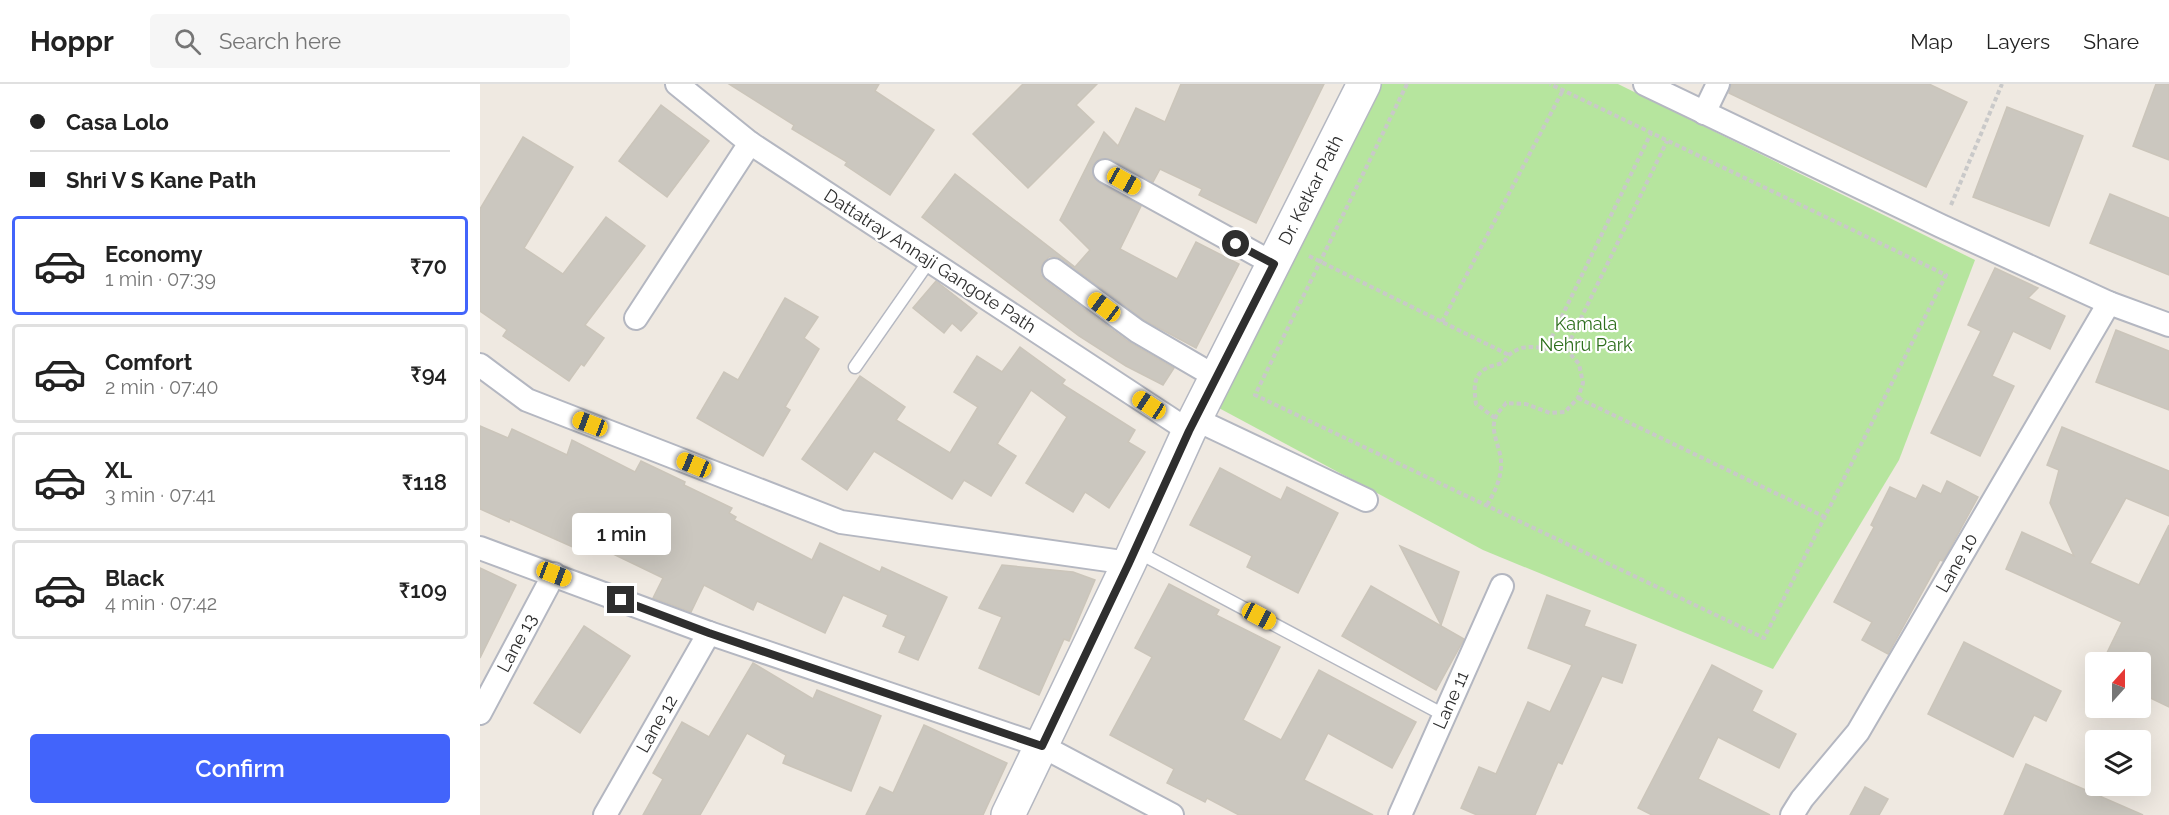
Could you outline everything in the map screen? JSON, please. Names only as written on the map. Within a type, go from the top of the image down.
[{"type":"street","name":"Dattatray Annaji Gangote Path","points":[[676,84],[750,143],[929,261],[1192,425],[1366,500]]},
{"type":"street","name":"Dr. Ketkar Path","points":[[1008,815],[1132,557],[1192,425],[1364,84]]},
{"type":"street","points":[[1645,84],[1941,226],[2109,303],[2169,325]]},
{"type":"street","points":[[1704,113],[1718,84]]},
{"type":"street","points":[[636,318],[750,143]]},
{"type":"street","points":[[1105,171],[1274,264]]},
{"type":"street","points":[[1054,270],[1137,331],[1216,377]]},
{"type":"street","name":"Lane 10","points":[[1792,815],[1802,799],[1858,732],[2109,303]]},
{"type":"street","points":[[480,365],[527,400],[841,522],[1132,557]]},
{"type":"street","points":[[480,548],[709,633],[1042,746],[1172,815]]},
{"type":"street","name":"Lane 13","points":[[480,713],[554,574]]},
{"type":"street","name":"Lane 11","points":[[1400,815],[1502,586]]},
{"type":"street","name":"Lane 12","points":[[605,815],[709,633]]},
{"type":"lane","points":[[855,367],[929,261]]},
{"type":"lane","points":[[1132,557],[1444,715]]},
{"type":"path","points":[[1407,84],[1255,395],[1764,638],[1946,275],[1550,84]]},
{"type":"path","points":[[1941,226],[2002,84]]},
{"type":"path","points":[[1442,322],[1563,90]]},
{"type":"path","points":[[1495,418],[1476,404],[1474,386],[1479,374],[1490,366],[1502,363],[1520,348],[1531,346],[1546,349],[1652,133]]},
{"type":"path","points":[[1487,506],[1497,487],[1501,466],[1500,449],[1494,432],[1495,418],[1506,403],[1526,404],[1550,413],[1565,412],[1578,398],[1583,383],[1579,364],[1566,349],[1667,141]]},
{"type":"path","points":[[1320,262],[1509,355]]},
{"type":"path","points":[[1578,398],[1825,517]]},
{"type":"green space","name":"Kamala Nehru Park","points":[[1375,84],[1618,84],[1975,260],[1899,460],[1773,669],[1483,550],[1217,407]]},
{"type":"building","points":[[729,84],[879,84],[875,91],[934,130],[890,195],[845,165],[847,162],[792,129],[794,125]]},
{"type":"building","points":[[1023,84],[1097,84],[1076,105],[1094,122],[1028,188],[973,134]]},
{"type":"building","points":[[1181,84],[1324,84],[1256,223],[1199,195],[1202,189],[1160,169],[1153,182],[1111,159],[1099,159],[1093,165],[1093,177],[1098,182],[1141,206],[1120,249],[1177,279],[1196,242],[1239,264],[1196,348],[1144,320],[1062,259],[1049,257],[1043,263],[1041,275],[1046,281],[1129,342],[1174,368],[1163,385],[1126,366],[1079,336],[922,217],[955,174],[1075,267],[1090,250],[1060,220],[1104,132],[1118,146],[1136,108],[1165,122]]},
{"type":"building","points":[[1731,84],[1929,84],[1967,102],[1926,187],[1729,93]]},
{"type":"building","points":[[2156,84],[2169,84],[2169,160],[2133,146]]},
{"type":"building","points":[[661,105],[709,141],[667,197],[619,161]]},
{"type":"building","points":[[2007,107],[2083,136],[2049,226],[1973,197]]},
{"type":"building","points":[[523,137],[573,167],[524,248],[563,274],[606,217],[645,246],[585,325],[604,338],[584,366],[581,364],[569,381],[503,336],[507,330],[480,311],[480,209]]},
{"type":"building","points":[[2110,194],[2169,218],[2169,275],[2090,243]]},
{"type":"building","points":[[1995,268],[2038,288],[2028,298],[2065,316],[2050,349],[2013,331],[1992,376],[2014,386],[1980,456],[1931,433],[1981,331],[1968,325]]},
{"type":"building","points":[[936,281],[977,313],[961,331],[952,323],[944,333],[913,308]]},
{"type":"building","points":[[785,298],[818,317],[804,338],[819,349],[785,407],[790,410],[763,456],[697,418],[724,372],[738,380]]},
{"type":"building","points":[[2116,330],[2169,351],[2169,410],[2096,382]]},
{"type":"building","points":[[1020,347],[1065,380],[1062,384],[1135,430],[1128,442],[1145,452],[1109,508],[1085,492],[1073,512],[1026,483],[1067,417],[1031,390],[997,444],[1016,456],[991,496],[964,480],[952,499],[874,451],[847,490],[802,459],[860,376],[905,407],[896,420],[950,453],[978,407],[954,392],[977,356],[1002,372]]},
{"type":"building","points":[[480,426],[508,438],[512,429],[567,455],[572,440],[635,472],[641,461],[732,508],[729,513],[736,517],[734,520],[812,560],[820,543],[880,572],[882,567],[947,597],[918,660],[899,652],[906,636],[883,626],[888,615],[843,595],[825,633],[757,601],[753,610],[704,585],[691,612],[653,598],[663,578],[580,538],[575,548],[510,519],[509,522],[480,509]]},
{"type":"building","points":[[2062,427],[2169,471],[2169,516],[2126,498],[2090,563],[2139,585],[2169,525],[2169,707],[2151,698],[2151,652],[2107,652],[2122,622],[2006,569],[2022,532],[2074,556],[2050,503],[2059,470],[2047,465]]},
{"type":"building","points":[[1220,468],[1281,500],[1287,487],[1338,513],[1298,593],[1247,567],[1252,556],[1190,525]]},
{"type":"building","points":[[1947,481],[1978,497],[1888,654],[1862,640],[1872,622],[1834,602],[1874,527],[1871,525],[1890,487],[1916,499],[1923,485],[1941,494]]},
{"type":"building","points":[[1400,546],[1459,572],[1441,625]]},
{"type":"building","points":[[1002,565],[1073,572],[1095,580],[1069,641],[1064,639],[1039,695],[979,668],[1002,617],[979,608]]},
{"type":"building","points":[[480,568],[516,585],[480,658]]},
{"type":"building","points":[[1169,584],[1219,610],[1216,615],[1280,647],[1243,720],[1281,740],[1319,670],[1416,722],[1392,768],[1328,733],[1304,780],[1373,815],[1239,815],[1207,798],[1205,802],[1167,783],[1174,769],[1110,735],[1152,657],[1135,648]]},
{"type":"building","points":[[1371,586],[1464,639],[1436,690],[1342,636]]},
{"type":"building","points":[[1547,595],[1590,611],[1584,626],[1636,645],[1622,683],[1602,676],[1562,764],[1558,762],[1535,815],[1477,815],[1461,808],[1479,767],[1496,774],[1528,702],[1550,712],[1572,665],[1528,648]]},
{"type":"building","points":[[584,626],[630,656],[580,733],[534,703]]},
{"type":"building","points":[[1964,642],[2061,691],[2046,721],[2034,715],[2013,757],[1928,714]]},
{"type":"building","points":[[753,663],[813,699],[817,690],[881,716],[851,791],[783,763],[786,755],[747,733],[700,815],[643,815],[663,779],[653,773],[682,722],[709,737]]},
{"type":"building","points":[[1712,665],[1762,691],[1752,711],[1796,734],[1779,768],[1718,737],[1698,779],[1770,815],[1652,815],[1638,808]]},
{"type":"building","points":[[924,725],[1007,763],[983,815],[866,815],[880,787],[893,793]]},
{"type":"building","points":[[2026,764],[2085,790],[2085,796],[2099,796],[2143,815],[2004,815]]},
{"type":"building","points":[[1865,787],[1888,799],[1879,815],[1850,815]]},
{"type":"route","points":[[621,600],[709,633],[1042,746],[1189,431],[1274,264],[1236,244]]}]
